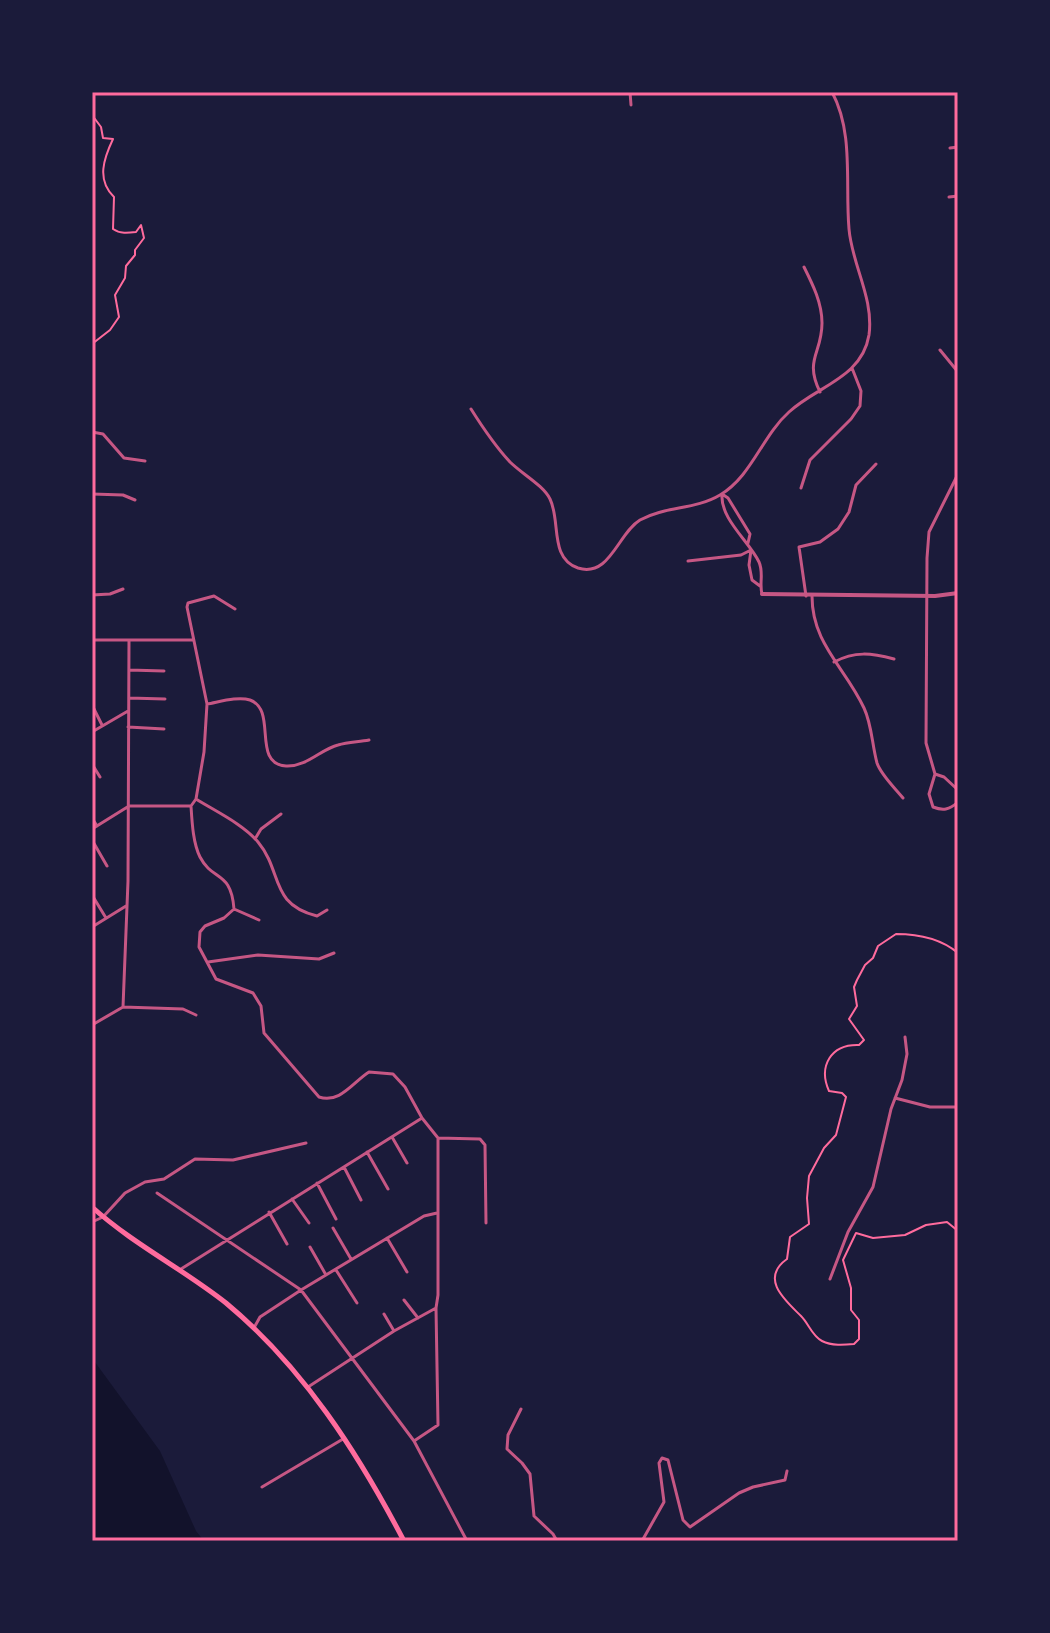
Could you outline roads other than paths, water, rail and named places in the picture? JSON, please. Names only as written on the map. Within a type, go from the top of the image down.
[{"type":"highway","points":[[92,1207],[222,1301],[288,1362],[359,1462],[404,1541]]},
{"type":"street","points":[[630,92],[631,105]]},
{"type":"street","points":[[471,409],[511,463],[550,497],[561,551],[567,562],[579,568],[590,570],[602,566],[636,522],[655,513],[702,504],[722,494],[742,476],[765,440],[789,411],[852,368],[868,338],[870,315],[850,238],[847,147],[839,105],[832,92]]},
{"type":"street","points":[[950,148],[958,147]]},
{"type":"street","points":[[949,197],[958,196]]},
{"type":"street","points":[[804,267],[821,312],[821,338],[812,366],[820,392]]},
{"type":"street","points":[[940,350],[958,372]]},
{"type":"street","points":[[801,488],[810,460],[860,406],[861,391],[852,368]]},
{"type":"street","points":[[92,432],[105,436],[124,458],[145,461]]},
{"type":"street","points":[[876,464],[856,485],[849,512],[838,529],[820,542],[799,547],[818,633],[834,662],[852,682],[867,713],[878,766],[903,798]]},
{"type":"street","points":[[958,474],[929,532],[926,596],[926,743],[935,774],[929,794],[933,807],[942,811],[958,802]]},
{"type":"street","points":[[92,494],[123,495],[135,500]]},
{"type":"street","points":[[722,494],[721,501],[760,564],[762,594],[926,596],[958,593]]},
{"type":"street","points":[[722,494],[728,498],[750,534],[748,543]]},
{"type":"street","points":[[688,561],[741,555],[751,550]]},
{"type":"street","points":[[751,550],[749,565],[752,580],[760,586]]},
{"type":"street","points":[[92,595],[110,594],[123,589]]},
{"type":"street","points":[[234,909],[229,886],[201,859],[191,806],[196,799],[204,752],[207,704],[187,607],[188,603],[214,596],[235,609]]},
{"type":"street","points":[[92,640],[192,640]]},
{"type":"street","points":[[123,1007],[129,806],[129,640]]},
{"type":"street","points":[[834,662],[850,654],[870,653],[894,659]]},
{"type":"street","points":[[129,670],[164,671]]},
{"type":"street","points":[[129,698],[165,699]]},
{"type":"street","points":[[207,704],[240,699],[258,705],[263,715],[267,753],[277,763],[286,766],[316,758],[340,744],[369,740]]},
{"type":"street","points":[[92,705],[102,725]]},
{"type":"street","points":[[92,732],[128,711]]},
{"type":"street","points":[[128,727],[164,729]]},
{"type":"street","points":[[92,764],[100,777]]},
{"type":"street","points":[[935,774],[958,790]]},
{"type":"street","points":[[196,799],[255,839],[265,853],[286,900],[305,913],[317,916],[327,910]]},
{"type":"street","points":[[92,829],[129,806],[191,806]]},
{"type":"street","points":[[952,808],[957,815]]},
{"type":"street","points":[[255,839],[261,829],[281,814]]},
{"type":"street","points":[[92,818],[97,826]]},
{"type":"street","points":[[92,840],[107,866]]},
{"type":"street","points":[[92,895],[106,918]]},
{"type":"street","points":[[92,927],[126,906]]},
{"type":"street","points":[[234,909],[259,920]]},
{"type":"street","points":[[234,909],[224,918],[205,926],[200,932],[199,947],[216,979],[253,993],[261,1006],[264,1033],[319,1097],[328,1100],[339,1096],[369,1072],[393,1074],[438,1138],[438,1425],[414,1441]]},
{"type":"street","points":[[208,962],[258,955],[319,959],[334,953]]},
{"type":"street","points":[[92,1025],[123,1007],[183,1009],[196,1015]]},
{"type":"street","points":[[830,1279],[848,1232],[873,1187],[882,1142],[902,1080],[907,1054],[905,1037]]},
{"type":"street","points":[[895,1098],[930,1107],[958,1107]]},
{"type":"street","points":[[178,1270],[422,1118]]},
{"type":"street","points":[[392,1137],[407,1163]]},
{"type":"street","points":[[438,1138],[480,1139],[485,1145],[486,1223]]},
{"type":"street","points":[[92,1222],[103,1217],[125,1193],[145,1182],[164,1179],[195,1159],[233,1160],[306,1143]]},
{"type":"street","points":[[367,1152],[388,1189]]},
{"type":"street","points":[[344,1167],[361,1200]]},
{"type":"street","points":[[317,1183],[336,1219]]},
{"type":"street","points":[[157,1193],[301,1290],[414,1441],[467,1541]]},
{"type":"street","points":[[292,1199],[309,1223]]},
{"type":"street","points":[[269,1212],[287,1244]]},
{"type":"street","points":[[254,1328],[260,1317],[301,1290],[424,1216],[437,1213]]},
{"type":"street","points":[[333,1228],[352,1260]]},
{"type":"street","points":[[387,1238],[407,1272]]},
{"type":"street","points":[[371,1241],[374,1246]]},
{"type":"street","points":[[310,1247],[327,1275]]},
{"type":"street","points":[[336,1270],[357,1303]]},
{"type":"street","points":[[404,1300],[418,1318]]},
{"type":"street","points":[[308,1387],[394,1331],[436,1308]]},
{"type":"street","points":[[384,1314],[394,1331]]},
{"type":"street","points":[[521,1409],[508,1435],[507,1449],[530,1474],[534,1516],[557,1541]]},
{"type":"street","points":[[262,1487],[343,1439]]},
{"type":"street","points":[[642,1541],[664,1502],[659,1463],[662,1458],[668,1460],[683,1520],[690,1527],[739,1493],[785,1480],[787,1471]]}]
